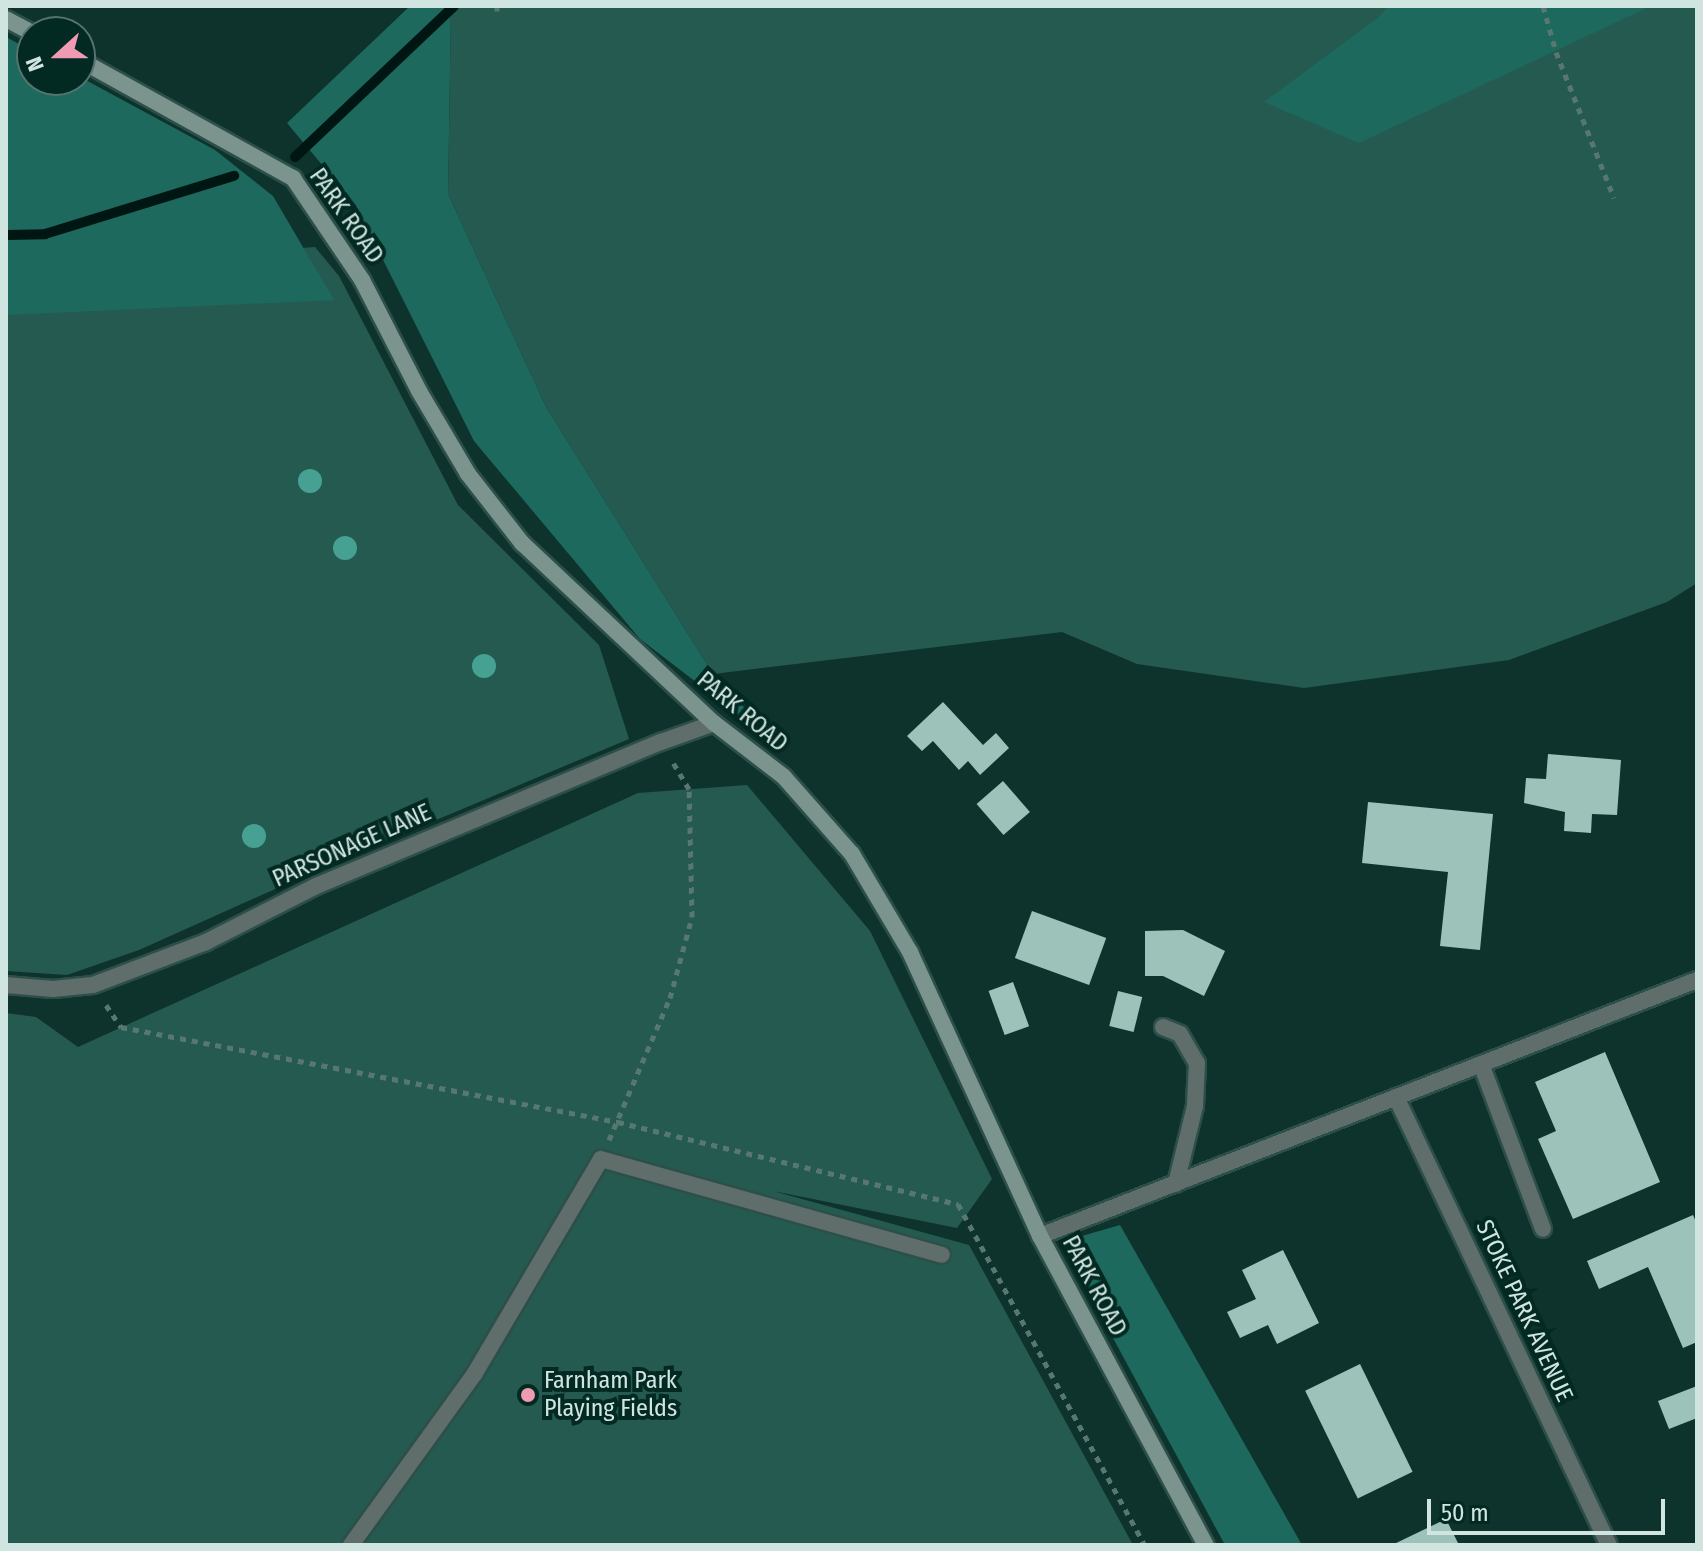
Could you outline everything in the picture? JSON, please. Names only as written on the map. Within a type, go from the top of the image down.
[{"type":"main road","name":"PARK ROAD","points":[[96,69],[293,178],[362,280],[419,391],[468,474],[522,543],[714,723],[784,777],[852,854],[910,952],[1040,1236],[1206,1545]]},
{"type":"street","name":"PARSONAGE LANE","points":[[6,985],[53,989],[93,985],[206,942],[316,886],[661,742],[714,723]]},
{"type":"street","points":[[1040,1236],[1697,980]]},
{"type":"street","points":[[1163,1027],[1180,1034],[1189,1044],[1197,1063],[1199,1087],[1176,1184]]},
{"type":"street","points":[[1481,1064],[1543,1229]]},
{"type":"street","name":"STOKE PARK AVENUE","points":[[1396,1097],[1609,1545]]},
{"type":"street","points":[[351,1545],[475,1373],[601,1159],[942,1255]]},
{"type":"path","points":[[1543,6],[1556,52],[1614,198]]},
{"type":"path","points":[[601,1159],[670,998],[692,917],[689,789],[661,742]]},
{"type":"green space","points":[[410,6],[451,6],[448,194],[546,407],[713,674],[782,748],[640,639],[474,441],[355,204],[287,123]]},
{"type":"green space","points":[[451,6],[1697,6],[1697,583],[1667,602],[1509,660],[1304,688],[1137,664],[1062,632],[713,674],[546,407],[448,194]]},
{"type":"green space","points":[[1388,6],[1651,6],[1359,143],[1264,102],[1379,17]]},
{"type":"green space","points":[[6,37],[16,42],[16,96],[96,96],[96,86],[215,150],[273,196],[334,300],[6,315]]},
{"type":"green space","points":[[315,247],[339,276],[458,505],[599,645],[629,739],[324,867],[139,950],[67,975],[6,971],[6,270]]},
{"type":"green space","name":"Farnham Park Playing Fields","points":[[747,785],[870,931],[992,1179],[957,1228],[773,1191],[969,1245],[1133,1545],[6,1545],[6,1013],[36,1017],[78,1047],[638,793]]},
{"type":"green space","points":[[1120,1225],[1302,1545],[1225,1545],[1073,1264],[1082,1236]]},
{"type":"building","points":[[943,702],[983,745],[996,733],[1009,748],[980,775],[968,761],[959,770],[933,741],[922,751],[907,736]]},
{"type":"building","points":[[1548,754],[1621,760],[1617,815],[1592,814],[1591,833],[1564,831],[1565,812],[1524,803],[1526,778],[1546,779]]},
{"type":"building","points":[[1003,781],[1030,812],[1003,835],[977,804]]},
{"type":"building","points":[[1368,802],[1493,814],[1480,950],[1440,946],[1448,872],[1362,863]]},
{"type":"building","points":[[1032,911],[1106,938],[1089,985],[1015,958]]},
{"type":"building","points":[[1183,930],[1225,951],[1204,996],[1163,976],[1145,976],[1145,931]]},
{"type":"building","points":[[1013,982],[1029,1026],[1005,1035],[989,991]]},
{"type":"building","points":[[1118,991],[1142,997],[1134,1032],[1109,1026]]},
{"type":"building","points":[[1605,1052],[1660,1182],[1573,1219],[1538,1139],[1556,1131],[1535,1082]]},
{"type":"building","points":[[1693,1215],[1697,1224],[1697,1342],[1683,1348],[1648,1267],[1599,1289],[1587,1261]]},
{"type":"building","points":[[1283,1250],[1319,1323],[1277,1344],[1268,1325],[1240,1338],[1227,1312],[1256,1299],[1242,1270]]},
{"type":"building","points":[[1360,1364],[1413,1472],[1358,1499],[1305,1391]]},
{"type":"building","points":[[1697,1386],[1697,1418],[1669,1429],[1658,1401]]},
{"type":"building","points":[[1446,1519],[1459,1545],[1392,1545]]},
{"type":"waterway","points":[[295,157],[454,6]]},
{"type":"waterway","points":[[6,235],[45,234],[234,176]]},
{"type":"place","name":"Farnham Park Playing Fields","points":[[528,1395]]}]
